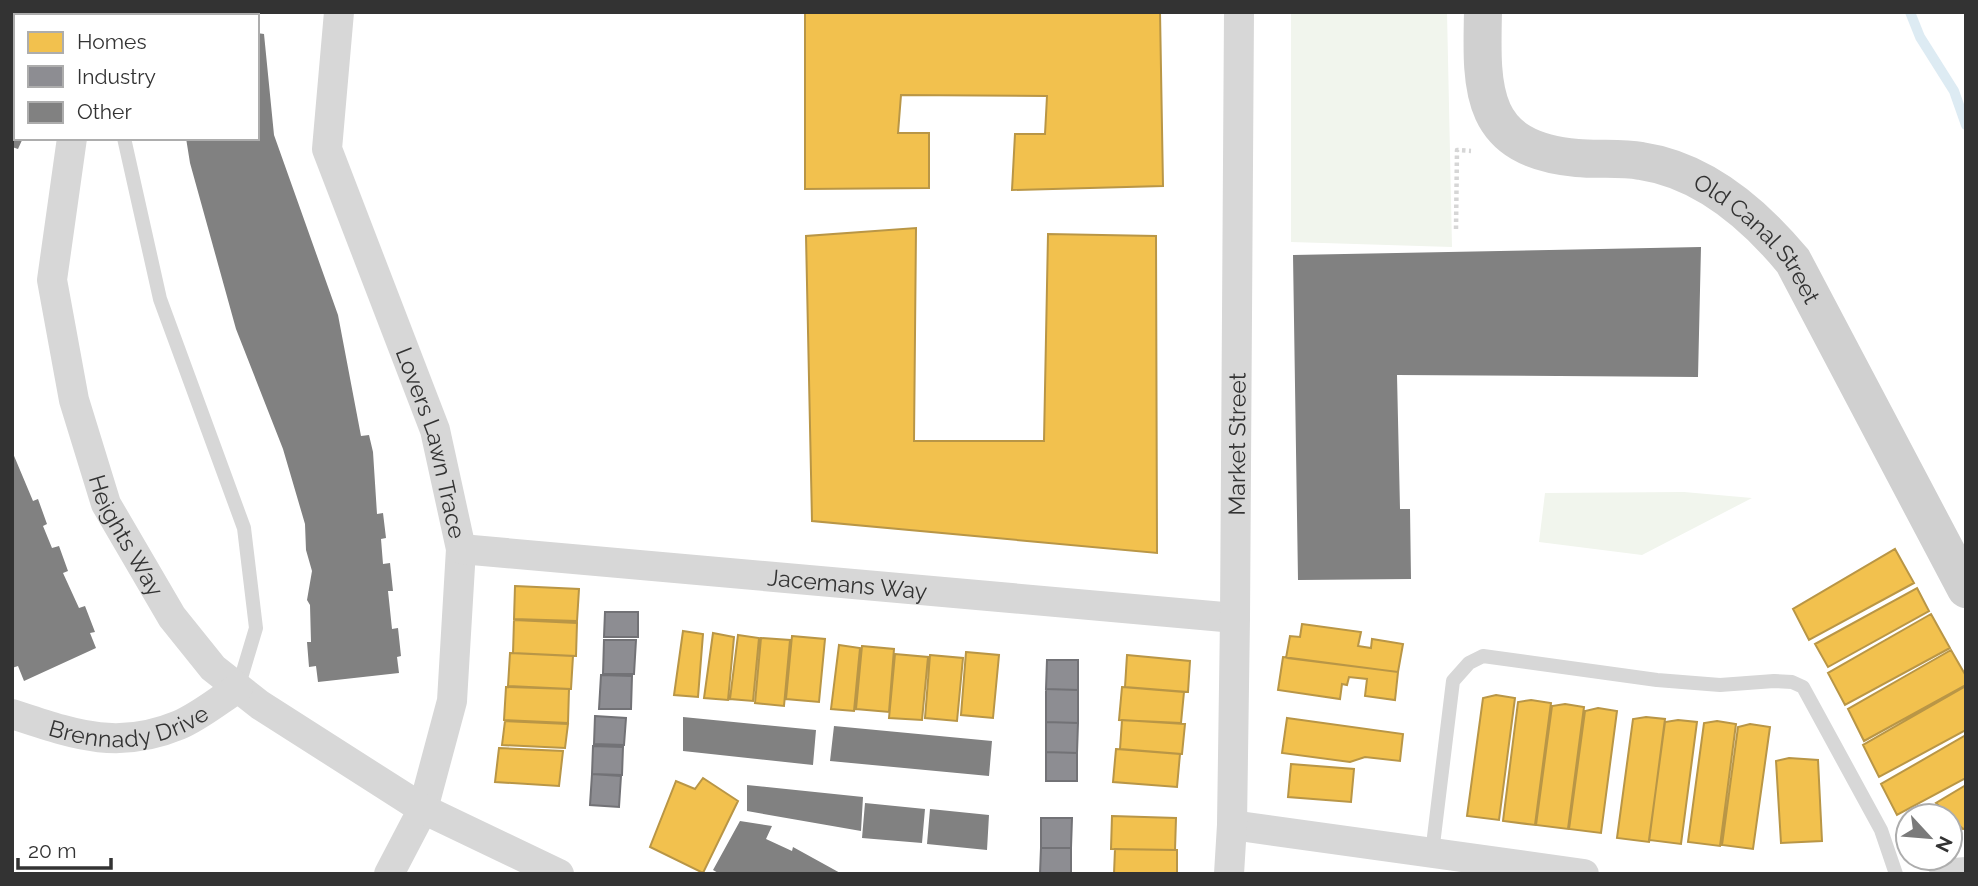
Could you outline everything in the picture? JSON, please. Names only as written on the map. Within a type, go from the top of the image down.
[{"type":"street","name":"Lovers Lawn Trace","points":[[339,12],[327,149],[435,430],[461,548],[452,701],[423,809],[389,874]]},
{"type":"street","name":"Market Street","points":[[1228,874],[1232,825],[1235,618],[1239,12]]},
{"type":"street","name":"Old Canal Street","points":[[1483,12],[1482,65],[1485,95],[1498,122],[1517,141],[1541,152],[1576,158],[1641,161],[1688,175],[1764,226],[1793,261],[1966,589]]},
{"type":"street","name":"Heights Way","points":[[72,140],[51,280],[74,400],[106,504],[172,617],[213,668],[260,705],[423,809],[559,874]]},
{"type":"street","name":"Jacemans Way","points":[[461,548],[1235,618]]},
{"type":"street","name":"Brennady Drive","points":[[12,714],[92,738],[139,739],[181,724],[239,688]]},
{"type":"street","points":[[1232,825],[1584,874]]},
{"type":"street","points":[[1944,874],[1966,872]]},
{"type":"lane","points":[[124,140],[160,299],[244,528],[256,628],[239,688]]},
{"type":"lane","points":[[1432,853],[1453,681],[1469,663],[1483,656],[1657,680],[1720,685],[1774,681],[1792,682],[1803,687],[1881,830],[1896,874]]},
{"type":"path","points":[[1456,229],[1457,150],[1471,151]]},
{"type":"shaded area","points":[[1291,12],[1447,12],[1452,247],[1291,242]]},
{"type":"shaded area","points":[[1684,492],[1752,498],[1642,555],[1539,542],[1545,493]]},
{"type":"building: Homes","points":[[805,12],[1160,12],[1163,186],[1012,190],[1015,134],[1045,134],[1047,96],[901,95],[898,133],[929,133],[929,188],[805,189]]},
{"type":"building: Homes","points":[[916,228],[914,441],[1044,441],[1048,234],[1156,236],[1157,553],[812,521],[806,236]]},
{"type":"building: Homes","points":[[1895,549],[1914,583],[1809,640],[1793,609]]},
{"type":"building: Homes","points":[[515,586],[579,589],[577,621],[514,619]]},
{"type":"building: Homes","points":[[1917,588],[1929,611],[1828,667],[1815,644]]},
{"type":"building: Homes","points":[[1931,614],[1950,648],[1845,705],[1828,673]]},
{"type":"building: Homes","points":[[514,620],[577,623],[576,656],[513,653]]},
{"type":"building: Homes","points":[[1302,624],[1361,632],[1358,646],[1371,648],[1372,639],[1403,644],[1398,672],[1286,658],[1290,636],[1300,637]]},
{"type":"building: Homes","points":[[683,631],[703,634],[698,697],[674,695]]},
{"type":"building: Homes","points":[[713,633],[734,637],[728,700],[704,698]]},
{"type":"building: Homes","points":[[738,635],[759,638],[753,701],[730,699]]},
{"type":"building: Homes","points":[[792,636],[825,639],[819,702],[786,699]]},
{"type":"building: Homes","points":[[761,638],[790,640],[784,706],[755,703]]},
{"type":"building: Homes","points":[[839,645],[860,648],[854,711],[831,709]]},
{"type":"building: Homes","points":[[862,646],[894,649],[889,712],[856,709]]},
{"type":"building: Homes","points":[[1951,650],[1966,676],[1966,685],[1864,741],[1848,709]]},
{"type":"building: Homes","points":[[966,652],[999,655],[993,718],[961,715]]},
{"type":"building: Homes","points":[[510,653],[573,656],[571,689],[508,686]]},
{"type":"building: Homes","points":[[895,654],[928,657],[922,720],[889,718]]},
{"type":"building: Homes","points":[[930,655],[963,658],[957,721],[925,718]]},
{"type":"building: Homes","points":[[1127,655],[1190,661],[1188,692],[1125,687]]},
{"type":"building: Homes","points":[[1283,657],[1398,672],[1395,700],[1365,696],[1367,679],[1349,677],[1347,685],[1342,684],[1340,699],[1278,690]]},
{"type":"building: Homes","points":[[1966,686],[1966,730],[1879,777],[1863,745]]},
{"type":"building: Homes","points":[[506,687],[569,689],[568,723],[504,720]]},
{"type":"building: Homes","points":[[1122,687],[1184,692],[1181,723],[1119,720]]},
{"type":"building: Homes","points":[[1496,695],[1515,698],[1499,820],[1467,816],[1483,698]]},
{"type":"building: Homes","points":[[1531,700],[1551,703],[1535,825],[1503,821],[1518,702]]},
{"type":"building: Homes","points":[[1565,704],[1584,707],[1568,829],[1536,825],[1552,706]]},
{"type":"building: Homes","points":[[1598,708],[1617,711],[1601,833],[1569,829],[1585,711]]},
{"type":"building: Homes","points":[[1287,718],[1403,734],[1400,761],[1365,757],[1350,762],[1282,753]]},
{"type":"building: Homes","points":[[1633,719],[1665,719],[1649,842],[1617,838]]},
{"type":"building: Homes","points":[[1122,720],[1185,724],[1182,754],[1120,749]]},
{"type":"building: Homes","points":[[505,721],[568,724],[565,748],[502,745]]},
{"type":"building: Homes","points":[[1717,721],[1736,724],[1720,846],[1688,842],[1704,723]]},
{"type":"building: Homes","points":[[1665,722],[1697,722],[1681,844],[1649,840]]},
{"type":"building: Homes","points":[[1750,724],[1770,727],[1753,849],[1722,845],[1738,727]]},
{"type":"building: Homes","points":[[1966,735],[1966,778],[1921,802],[1894,802],[1894,809],[1881,784]]},
{"type":"building: Homes","points":[[499,748],[563,751],[559,786],[495,782]]},
{"type":"building: Homes","points":[[1116,749],[1180,754],[1177,787],[1113,782]]},
{"type":"building: Homes","points":[[1789,758],[1818,760],[1822,841],[1781,843],[1776,761]]},
{"type":"building: Homes","points":[[1291,764],[1354,769],[1351,802],[1288,797]]},
{"type":"building: Homes","points":[[703,778],[738,801],[703,873],[650,847],[676,781],[695,789]]},
{"type":"building: Homes","points":[[1966,785],[1966,828],[1964,829],[1964,802],[1938,802]]},
{"type":"building: Homes","points":[[1112,816],[1176,818],[1175,850],[1111,849]]},
{"type":"building: Homes","points":[[1115,849],[1177,850],[1177,874],[1114,874]]},
{"type":"building: Industry","points":[[605,612],[638,612],[638,637],[604,637]]},
{"type":"building: Industry","points":[[604,640],[636,640],[634,674],[603,674]]},
{"type":"building: Industry","points":[[1047,660],[1078,660],[1078,690],[1046,689]]},
{"type":"building: Industry","points":[[601,675],[632,676],[631,709],[599,709]]},
{"type":"building: Industry","points":[[1046,689],[1078,690],[1078,723],[1046,722]]},
{"type":"building: Industry","points":[[595,716],[626,718],[624,745],[594,744]]},
{"type":"building: Industry","points":[[1046,722],[1078,723],[1077,753],[1046,752]]},
{"type":"building: Industry","points":[[593,746],[623,747],[622,775],[592,774]]},
{"type":"building: Industry","points":[[1046,752],[1077,753],[1077,781],[1046,781]]},
{"type":"building: Industry","points":[[592,774],[621,776],[619,807],[590,805]]},
{"type":"building: Industry","points":[[1041,818],[1072,818],[1071,848],[1041,848]]},
{"type":"building: Industry","points":[[1041,848],[1071,848],[1071,874],[1040,874]]},
{"type":"building: Other","points":[[12,12],[74,12],[14,14],[14,140],[22,140],[18,149],[12,147]]},
{"type":"building: Other","points":[[259,33],[264,34],[274,135],[338,315],[361,436],[369,435],[373,452],[377,514],[383,513],[386,538],[381,539],[383,564],[390,563],[393,591],[388,591],[392,629],[398,628],[401,656],[397,657],[399,673],[318,682],[316,666],[309,667],[307,642],[311,642],[310,605],[307,600],[312,571],[306,550],[305,524],[283,449],[236,329],[190,163],[186,140],[259,140]]},
{"type":"building: Other","points":[[1701,247],[1698,377],[1397,375],[1400,509],[1410,509],[1411,579],[1298,580],[1293,255]]},
{"type":"building: Other","points":[[12,451],[33,501],[38,499],[47,524],[43,526],[52,548],[59,546],[68,571],[63,573],[79,608],[85,606],[95,632],[90,633],[96,648],[24,681],[18,666],[12,668]]},
{"type":"building: Other","points":[[683,717],[816,730],[813,765],[683,751]]},
{"type":"building: Other","points":[[834,726],[992,741],[989,776],[830,761]]},
{"type":"building: Other","points":[[747,785],[863,797],[861,831],[747,811]]},
{"type":"building: Other","points":[[865,803],[925,809],[922,843],[862,838]]},
{"type":"building: Other","points":[[930,809],[989,815],[987,850],[927,844]]},
{"type":"building: Other","points":[[740,821],[772,826],[766,839],[792,851],[793,847],[842,874],[720,874],[713,870]]},
{"type":"waterway","points":[[1910,12],[1920,37],[1954,91],[1966,125]]}]
